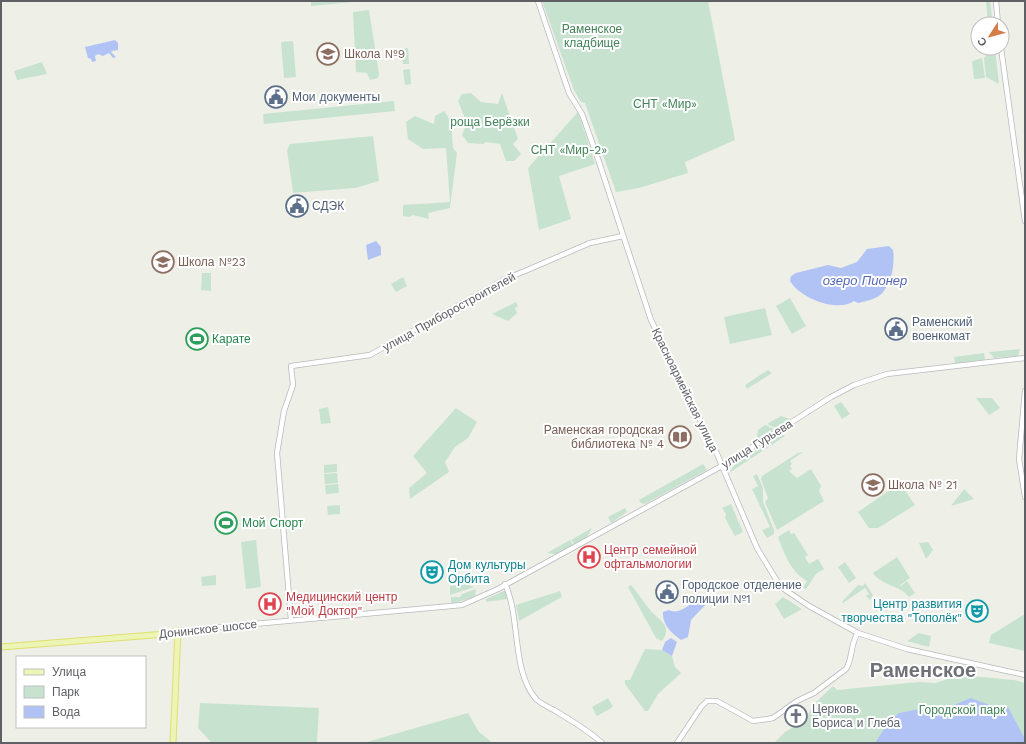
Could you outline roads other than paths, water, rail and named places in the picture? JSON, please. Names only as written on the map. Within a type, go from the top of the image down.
[{"type":"main road","name":"Красноармейская улица","points":[[538,1],[569,93],[582,114],[596,152],[653,325],[722,466],[757,548],[778,581],[784,589],[809,606],[858,633],[907,649],[1025,675]]},
{"type":"main road","points":[[996,1],[997,16]]},
{"type":"main road","points":[[1002,56],[1025,221]]},
{"type":"main road","name":"улица Приборостроителей","points":[[291,620],[277,453],[284,412],[293,385],[293,367],[370,355],[505,279],[590,243],[623,236]]},
{"type":"main road","name":"улица Гурьева","points":[[505,584],[722,466],[831,397],[868,379],[893,374],[1025,358]]},
{"type":"main road","points":[[1025,391],[1019,459],[1025,497]]},
{"type":"main road","points":[[505,584],[512,605],[523,673],[530,691],[539,702],[587,731],[602,743]]},
{"type":"main road","name":"Донинское шоссе","points":[[1,647],[166,634],[178,630],[455,606],[475,600],[505,584]]},
{"type":"main road","points":[[173,743],[178,630]]},
{"type":"main road","points":[[677,743],[704,703],[710,700],[717,701],[753,721],[773,718],[797,701],[814,693],[846,669],[849,664],[858,633]]},
{"type":"water","points":[[115,40],[118,43],[118,50],[111,52],[116,57],[113,58],[109,53],[103,56],[98,54],[95,56],[96,61],[92,62],[91,59],[88,58],[85,47]]},
{"type":"water","points":[[376,241],[381,247],[381,255],[368,260],[366,245]]},
{"type":"water","name":"озеро Пионер","points":[[889,246],[893,250],[894,255],[891,278],[883,292],[872,299],[858,303],[854,301],[847,304],[838,305],[819,302],[802,293],[790,281],[791,276],[796,273],[828,265],[841,268],[857,262],[867,249]]},
{"type":"water","points":[[702,595],[709,601],[691,620],[688,637],[681,640],[668,628],[664,620],[663,612],[669,610],[678,611],[691,604]]},
{"type":"water","points":[[671,638],[677,642],[672,656],[662,650],[665,642]]},
{"type":"water","points":[[971,698],[997,708],[1008,707],[1025,739],[1025,743],[875,743],[888,723],[899,713],[920,709],[944,709]]},
{"type":"place","name":"Школа №9","points":[[328,54]]},
{"type":"place","name":"Мои документы","points":[[276,97]]},
{"type":"place","name":"СДЭК","points":[[297,206]]},
{"type":"place","name":"Школа №23","points":[[163,262]]},
{"type":"place","name":"Раменский военкомат","points":[[896,329]]},
{"type":"place","name":"Карате","points":[[197,339]]},
{"type":"place","name":"Раменская городская библиотека № 4","points":[[680,437]]},
{"type":"place","name":"Школа № 21","points":[[873,485]]},
{"type":"place","name":"Мой Спорт","points":[[226,523]]},
{"type":"place","name":"Центр семейной офтальмологии","points":[[589,557]]},
{"type":"place","name":"Дом культуры Орбита","points":[[432,572]]},
{"type":"place","name":"Городское отделение полиции №1","points":[[667,592]]},
{"type":"place","name":"Медицинский центр \"Мой Доктор\"","points":[[270,604]]},
{"type":"place","name":"Центр развития творчества \"Тополёк\"","points":[[977,611]]},
{"type":"place","name":"Церковь Бориса и Глеба","points":[[796,716]]},
{"type":"district","name":"Раменское","points":[[923,670]]},
{"type":"park label","name":"Раменское кладбище","points":[[592,36]]},
{"type":"park label","name":"СНТ «Мир»","points":[[665,104]]},
{"type":"park label","name":"роща Берёзки","points":[[490,122]]},
{"type":"park label","name":"СНТ «Мир-2»","points":[[569,150]]},
{"type":"park label","name":"Городской парк","points":[[962,710]]}]
